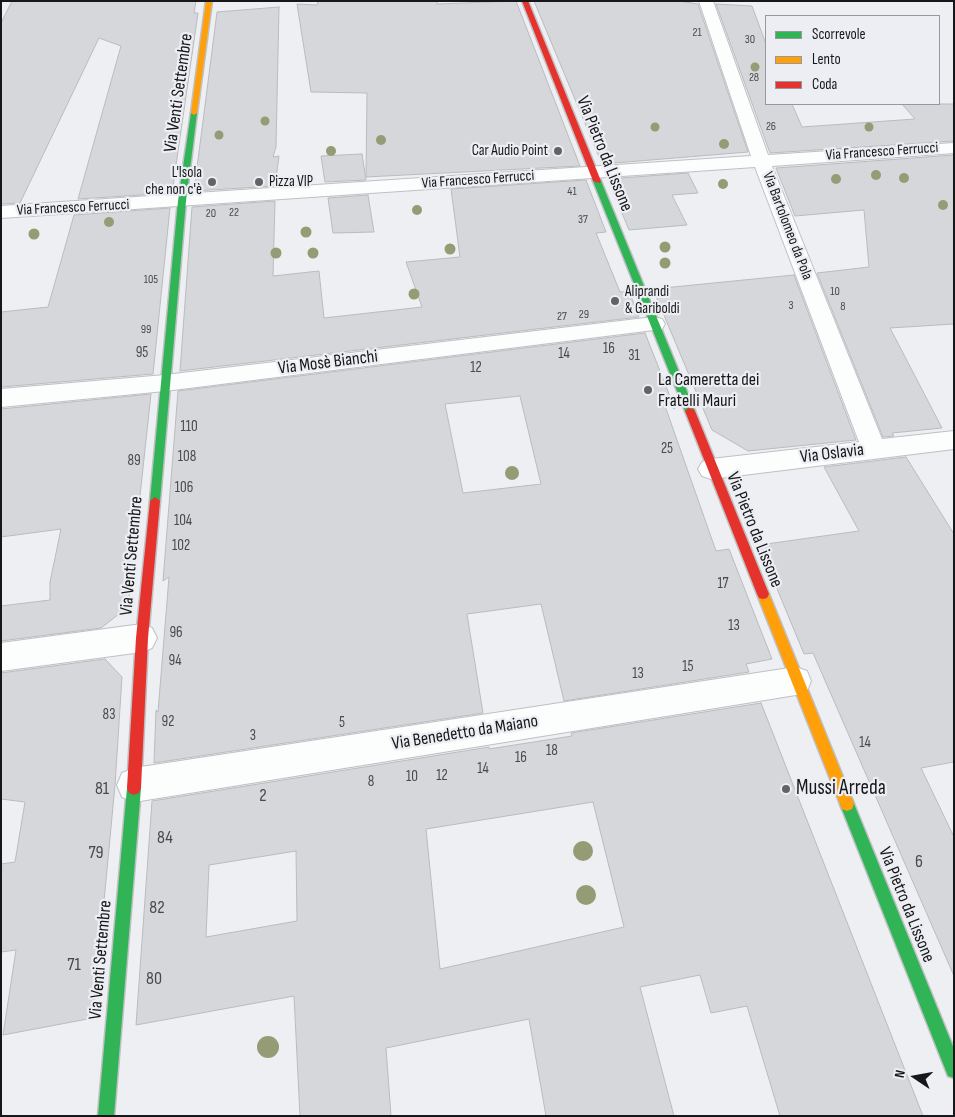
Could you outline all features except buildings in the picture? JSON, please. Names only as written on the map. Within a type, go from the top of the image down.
[{"type":"street","name":"Via Venti Settembre","points":[[106,1116],[134,785],[142,638],[165,383],[182,201],[209,1]]},
{"type":"street","name":"Via Pietro da Lissone","points":[[524,1],[954,1070]]},
{"type":"street","name":"Via Bartolomeo da Pola","points":[[706,1],[761,160],[874,449]]},
{"type":"street","name":"Via Francesco Ferrucci","points":[[1,212],[954,148]]},
{"type":"street","name":"Via Mosè Bianchi","points":[[1,398],[165,383],[654,324]]},
{"type":"street","name":"Via Oslavia","points":[[711,469],[954,440]]},
{"type":"street","points":[[1,657],[142,638]]},
{"type":"street","name":"Via Benedetto da Maiano","points":[[134,785],[796,681]]},
{"type":"traffic: fast","points":[[155,501],[182,201],[194,113]]},
{"type":"traffic: fast","points":[[597,181],[690,411]]},
{"type":"traffic: fast","points":[[106,1116],[134,788]]},
{"type":"traffic: fast","points":[[847,804],[954,1070]]},
{"type":"traffic: slow","points":[[194,113],[209,1]]},
{"type":"traffic: slow","points":[[763,594],[847,804]]},
{"type":"traffic: jam","points":[[525,1],[597,181]]},
{"type":"traffic: jam","points":[[690,411],[763,594]]},
{"type":"traffic: jam","points":[[134,788],[142,638],[155,501]]},
{"type":"place","name":"Car Audio Point","points":[[558,151]]},
{"type":"place","name":"L'Isola che non c'è","points":[[212,182]]},
{"type":"place","name":"Pizza VIP","points":[[259,182]]},
{"type":"place","name":"Aliprandi & Gariboldi","points":[[615,301]]},
{"type":"place","name":"La Cameretta dei Fratelli Mauri","points":[[648,390]]},
{"type":"place","name":"Mussi Arreda","points":[[786,789]]}]
